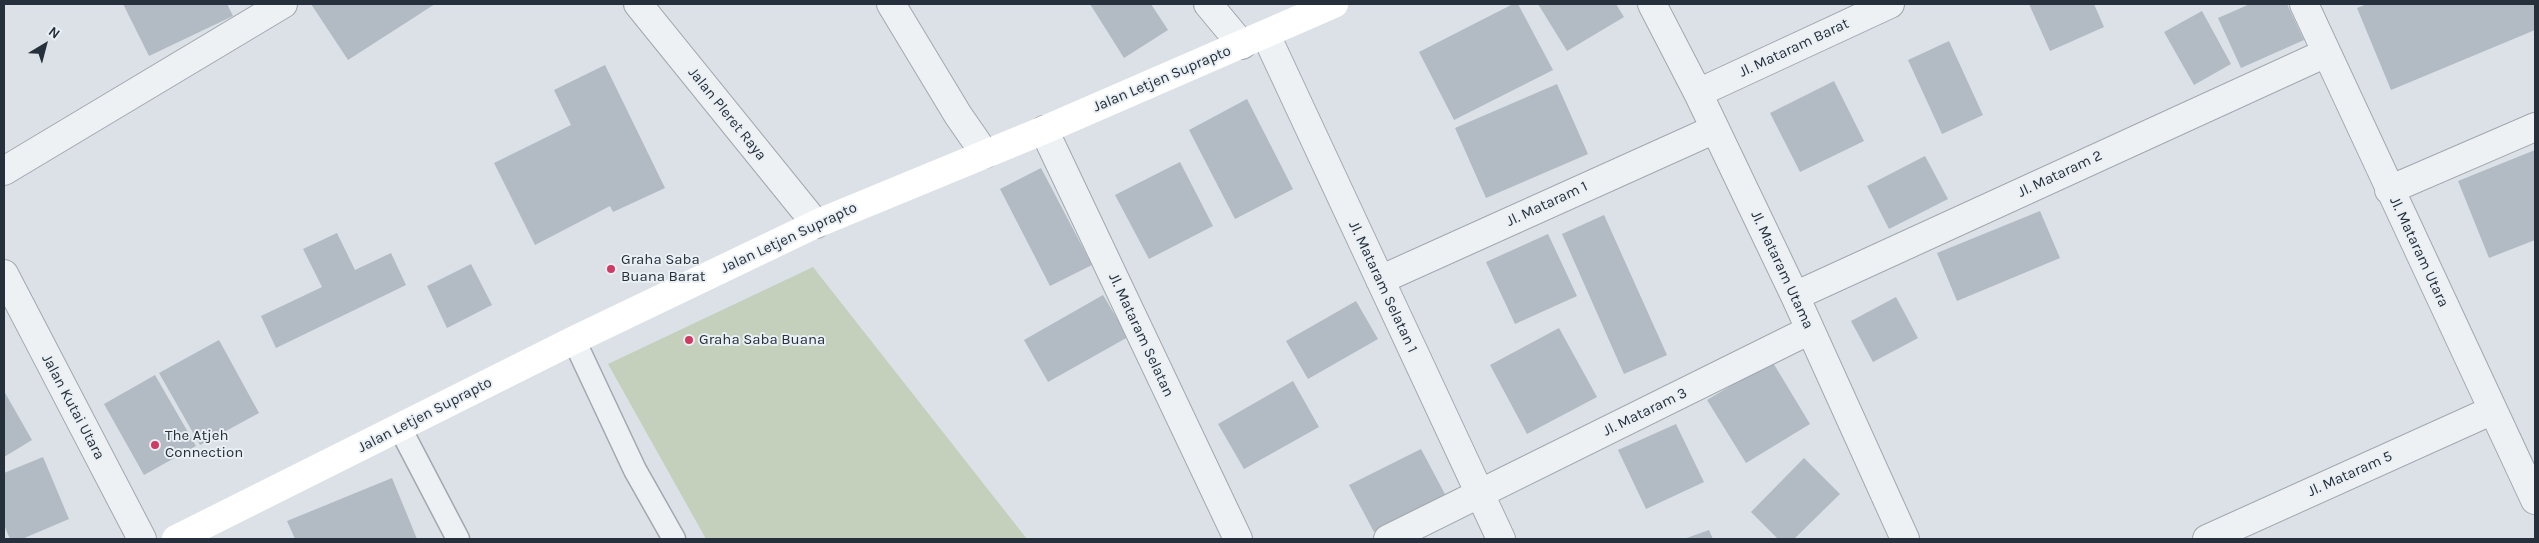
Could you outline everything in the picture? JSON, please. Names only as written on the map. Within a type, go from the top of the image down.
[{"type":"main road","name":"Jalan Letjen Suprapto","points":[[176,539],[574,340],[816,224],[1044,130],[1334,4]]},
{"type":"street","points":[[4,172],[283,4]]},
{"type":"street","name":"Jalan Pleret Raya","points":[[638,4],[816,224]]},
{"type":"street","points":[[891,4],[958,115],[985,154]]},
{"type":"street","name":"Jl. Mataram Selatan 1","points":[[1208,4],[1254,40],[1380,280],[1501,539]]},
{"type":"street","name":"Jl. Mataram Utama","points":[[1652,4],[1716,129],[1795,296],[1898,537]]},
{"type":"street","name":"Jl. Mataram Barat","points":[[1698,93],[1890,4]]},
{"type":"street","name":"Jl. Mataram Utara","points":[[2304,4],[2535,500]]},
{"type":"street","name":"Jl. Mataram 2","points":[[1795,296],[2326,53]]},
{"type":"street","points":[[2389,190],[2535,127]]},
{"type":"street","name":"Jl. Mataram 1","points":[[1380,280],[1716,129]]},
{"type":"street","name":"Jl. Mataram Selatan","points":[[1044,130],[1238,539]]},
{"type":"street","name":"Jalan Kutai Utara","points":[[4,274],[142,539]]},
{"type":"street","name":"Jl. Mataram 3","points":[[1388,539],[1810,330]]},
{"type":"street","name":"Jl. Mataram 5","points":[[2207,539],[2494,410]]},
{"type":"lane","points":[[574,340],[635,470],[674,539]]},
{"type":"lane","points":[[400,428],[458,539]]},
{"type":"green space","points":[[813,267],[1027,539],[706,539],[608,364]]},
{"type":"building","points":[[123,4],[227,4],[233,16],[149,56]]},
{"type":"building","points":[[311,4],[435,4],[348,60]]},
{"type":"building","points":[[1090,4],[1151,4],[1168,30],[1124,58]]},
{"type":"building","points":[[1513,4],[1518,4],[1553,70],[1454,120],[1419,52]]},
{"type":"building","points":[[1538,4],[1616,4],[1624,17],[1567,51]]},
{"type":"building","points":[[2029,4],[2094,4],[2104,27],[2050,51]]},
{"type":"building","points":[[2250,4],[2287,4],[2304,40],[2241,68],[2218,18]]},
{"type":"building","points":[[2367,4],[2535,4],[2535,30],[2391,90],[2357,8]]},
{"type":"building","points":[[2202,11],[2231,64],[2194,85],[2164,32]]},
{"type":"building","points":[[1949,41],[1983,115],[1942,134],[1908,60]]},
{"type":"building","points":[[605,65],[665,188],[613,212],[610,206],[535,245],[494,163],[571,125],[554,90]]},
{"type":"building","points":[[1834,81],[1864,141],[1800,172],[1770,113]]},
{"type":"building","points":[[1557,84],[1588,154],[1486,198],[1455,128]]},
{"type":"building","points":[[1247,99],[1293,189],[1235,219],[1189,130]]},
{"type":"building","points":[[2535,150],[2535,240],[2489,258],[2458,181]]},
{"type":"building","points":[[1925,156],[1948,199],[1889,229],[1867,186]]},
{"type":"building","points":[[1180,162],[1213,226],[1149,259],[1115,195]]},
{"type":"building","points":[[1041,168],[1092,265],[1050,286],[1000,189]]},
{"type":"building","points":[[2040,211],[2060,258],[1957,301],[1937,253]]},
{"type":"building","points":[[1604,215],[1667,355],[1624,374],[1562,234]]},
{"type":"building","points":[[337,233],[355,270],[391,253],[406,285],[276,348],[261,316],[322,287],[303,249]]},
{"type":"building","points":[[1548,234],[1577,296],[1515,324],[1486,262]]},
{"type":"building","points":[[471,264],[492,305],[447,328],[427,286]]},
{"type":"building","points":[[1103,295],[1128,337],[1048,382],[1024,340]]},
{"type":"building","points":[[1896,297],[1918,338],[1873,362],[1851,321]]},
{"type":"building","points":[[1356,301],[1378,339],[1308,379],[1286,341]]},
{"type":"building","points":[[1559,328],[1597,397],[1527,434],[1490,365]]},
{"type":"building","points":[[219,340],[259,413],[200,445],[159,373]]},
{"type":"building","points":[[1772,361],[1810,424],[1746,463],[1707,400]]},
{"type":"building","points":[[155,375],[196,446],[144,475],[104,404]]},
{"type":"building","points":[[1293,381],[1319,427],[1244,469],[1218,424]]},
{"type":"building","points":[[4,391],[32,440],[4,457]]},
{"type":"building","points":[[1676,424],[1704,482],[1646,509],[1618,450]]},
{"type":"building","points":[[1421,449],[1446,496],[1374,532],[1349,485]]},
{"type":"building","points":[[43,457],[69,519],[22,539],[10,539],[4,525],[4,473]]},
{"type":"building","points":[[1804,458],[1840,494],[1794,539],[1778,539],[1751,512]]},
{"type":"building","points":[[392,478],[417,539],[295,539],[287,521]]},
{"type":"building","points":[[1709,530],[1713,539],[1684,539]]},
{"type":"place","name":"Graha Saba Buana Barat","points":[[611,269]]},
{"type":"place","name":"Graha Saba Buana","points":[[689,340]]},
{"type":"place","name":"The Atjeh Connection","points":[[155,445]]}]
